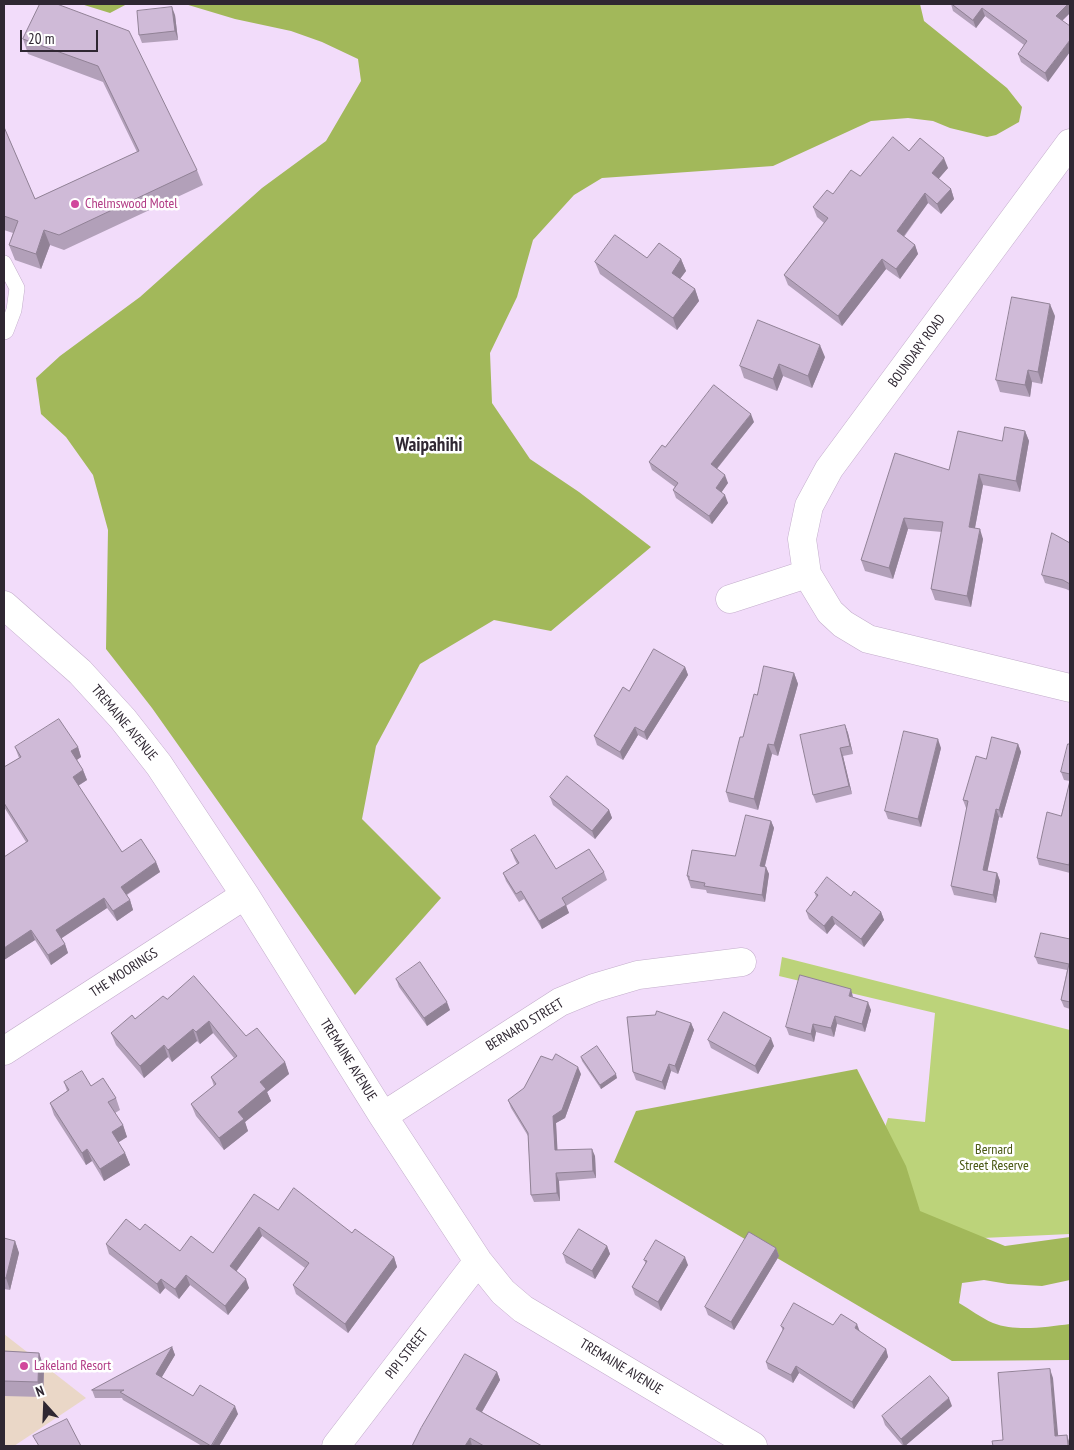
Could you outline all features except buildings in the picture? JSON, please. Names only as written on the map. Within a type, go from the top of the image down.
[{"type":"street","name":"BOUNDARY ROAD","points":[[1068,153],[829,469],[808,506],[802,539],[807,574],[830,612],[843,624],[868,639],[1070,688]]},
{"type":"street","points":[[730,599],[807,574]]},
{"type":"street","name":"TREMAINE AVENUE","points":[[4,605],[80,672],[123,719],[159,765],[244,895],[383,1116],[478,1261],[503,1292],[523,1309],[753,1446]]},
{"type":"street","name":"THE MOORINGS","points":[[4,1051],[244,895]]},
{"type":"street","name":"BERNARD STREET","points":[[383,1116],[560,1002],[594,988],[638,975],[742,962]]},
{"type":"street","name":"PIPI STREET","points":[[336,1446],[478,1261]]},
{"type":"lane","points":[[4,263],[17,288],[14,310],[4,332]]},
{"type":"shaded area","name":"Lakeland Resort","points":[[4,1334],[86,1398],[14,1446],[4,1446]]},
{"type":"green space","points":[[81,4],[127,4],[110,13]]},
{"type":"green space","points":[[185,4],[920,4],[924,21],[1007,88],[1022,107],[1019,122],[996,135],[987,137],[950,128],[933,121],[908,118],[871,121],[773,166],[602,178],[574,195],[533,240],[517,297],[490,353],[492,403],[530,459],[579,492],[651,547],[551,631],[494,620],[420,664],[376,746],[362,819],[441,898],[355,995],[152,708],[106,649],[108,530],[93,475],[66,437],[41,414],[36,378],[60,356],[140,297],[262,188],[326,141],[361,81],[358,59],[322,42],[291,31],[235,19]]},
{"type":"green space","name":"Bernard Street Reserve","points":[[782,957],[1070,1030],[1070,1234],[917,1241],[861,1200],[888,1118],[925,1122],[935,1013],[779,976]]},
{"type":"green space","points":[[857,1069],[906,1166],[920,1211],[1005,1246],[1070,1237],[1070,1280],[1042,1286],[1008,1284],[984,1280],[962,1283],[959,1303],[989,1321],[1002,1326],[1031,1328],[1070,1324],[1070,1360],[952,1361],[614,1162],[636,1111]]},
{"type":"place","name":"Chelmswood Motel","points":[[75,204]]},
{"type":"place","name":"Lakeland Resort","points":[[24,1366]]},
{"type":"district","name":"Waipahihi","points":[[429,446]]}]
